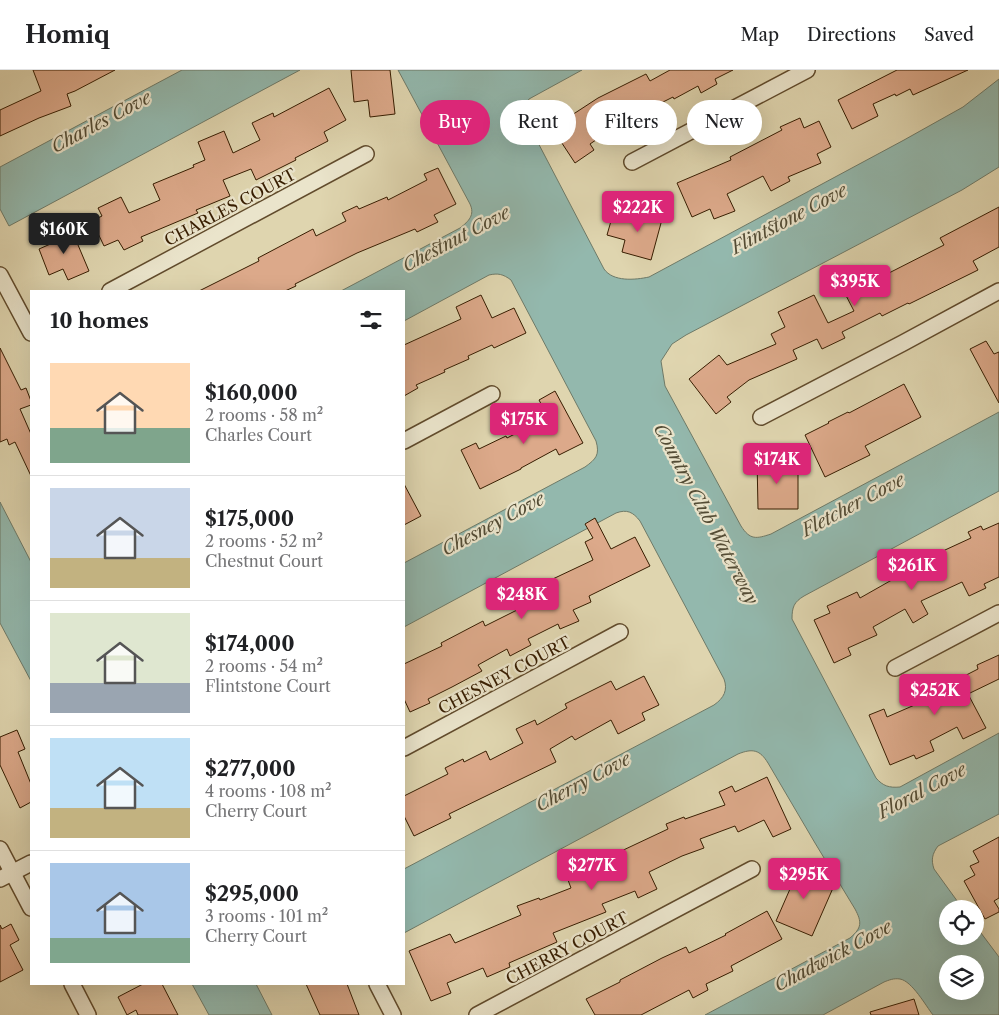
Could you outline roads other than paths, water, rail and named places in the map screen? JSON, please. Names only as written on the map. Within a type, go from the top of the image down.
[{"type":"street","points":[[632,162],[806,70]]},
{"type":"street","name":"CHARLES COURT","points":[[112,290],[366,154]]},
{"type":"street","points":[[0,275],[30,331]]},
{"type":"street","points":[[761,417],[904,343],[999,290]]},
{"type":"street","points":[[405,440],[492,394]]},
{"type":"street","points":[[895,668],[999,613]]},
{"type":"street","name":"CHESNEY COURT","points":[[405,747],[620,632]]},
{"type":"street","points":[[0,849],[6,876],[30,907]]},
{"type":"street","points":[[6,876],[30,864]]},
{"type":"street","name":"CHERRY COURT","points":[[477,1015],[752,869]]},
{"type":"street","points":[[73,985],[88,1015]]},
{"type":"street","points":[[378,985],[393,1015]]},
{"type":"water","name":"Charles Cove","points":[[182,70],[300,70],[9,226],[0,209],[0,167]]},
{"type":"water","points":[[398,70],[582,70],[528,100],[500,100],[500,145],[539,145],[604,269],[613,276],[625,279],[649,277],[963,107],[999,79],[999,167],[962,190],[686,335],[672,344],[661,361],[665,386],[741,526],[747,534],[754,537],[771,534],[999,412],[999,491],[804,596],[794,605],[792,619],[876,778],[884,785],[900,787],[999,733],[999,814],[938,846],[932,860],[934,869],[956,900],[939,900],[939,945],[984,945],[984,937],[999,957],[999,1015],[933,1015],[909,984],[900,979],[892,979],[823,1015],[705,1015],[850,938],[860,925],[855,909],[768,763],[756,751],[738,754],[405,932],[405,868],[714,705],[723,697],[725,690],[724,679],[640,521],[635,515],[627,511],[616,513],[405,626],[405,562],[585,467],[594,459],[598,450],[596,441],[511,280],[508,278],[500,274],[489,275],[405,320],[405,290],[343,290],[460,228],[470,218],[472,211],[438,145],[490,145],[490,100],[420,100],[420,111]]},
{"type":"water","points":[[0,502],[30,560],[30,679],[0,623]]},
{"type":"water","points":[[193,985],[257,985],[272,1015],[209,1015]]},
{"type":"water label","name":"Flintstone Cove","points":[[789,219]]},
{"type":"water label","name":"Chestnut Cove","points":[[456,239]]},
{"type":"water label","name":"Fletcher Cove","points":[[853,505]]},
{"type":"water label","name":"Country Club Waterway","points":[[706,514]]},
{"type":"water label","name":"Chesney Cove","points":[[493,524]]},
{"type":"water label","name":"Cherry Cove","points":[[583,782]]},
{"type":"water label","name":"Floral Cove","points":[[922,791]]},
{"type":"water label","name":"Chadwick Cove","points":[[833,956]]}]
